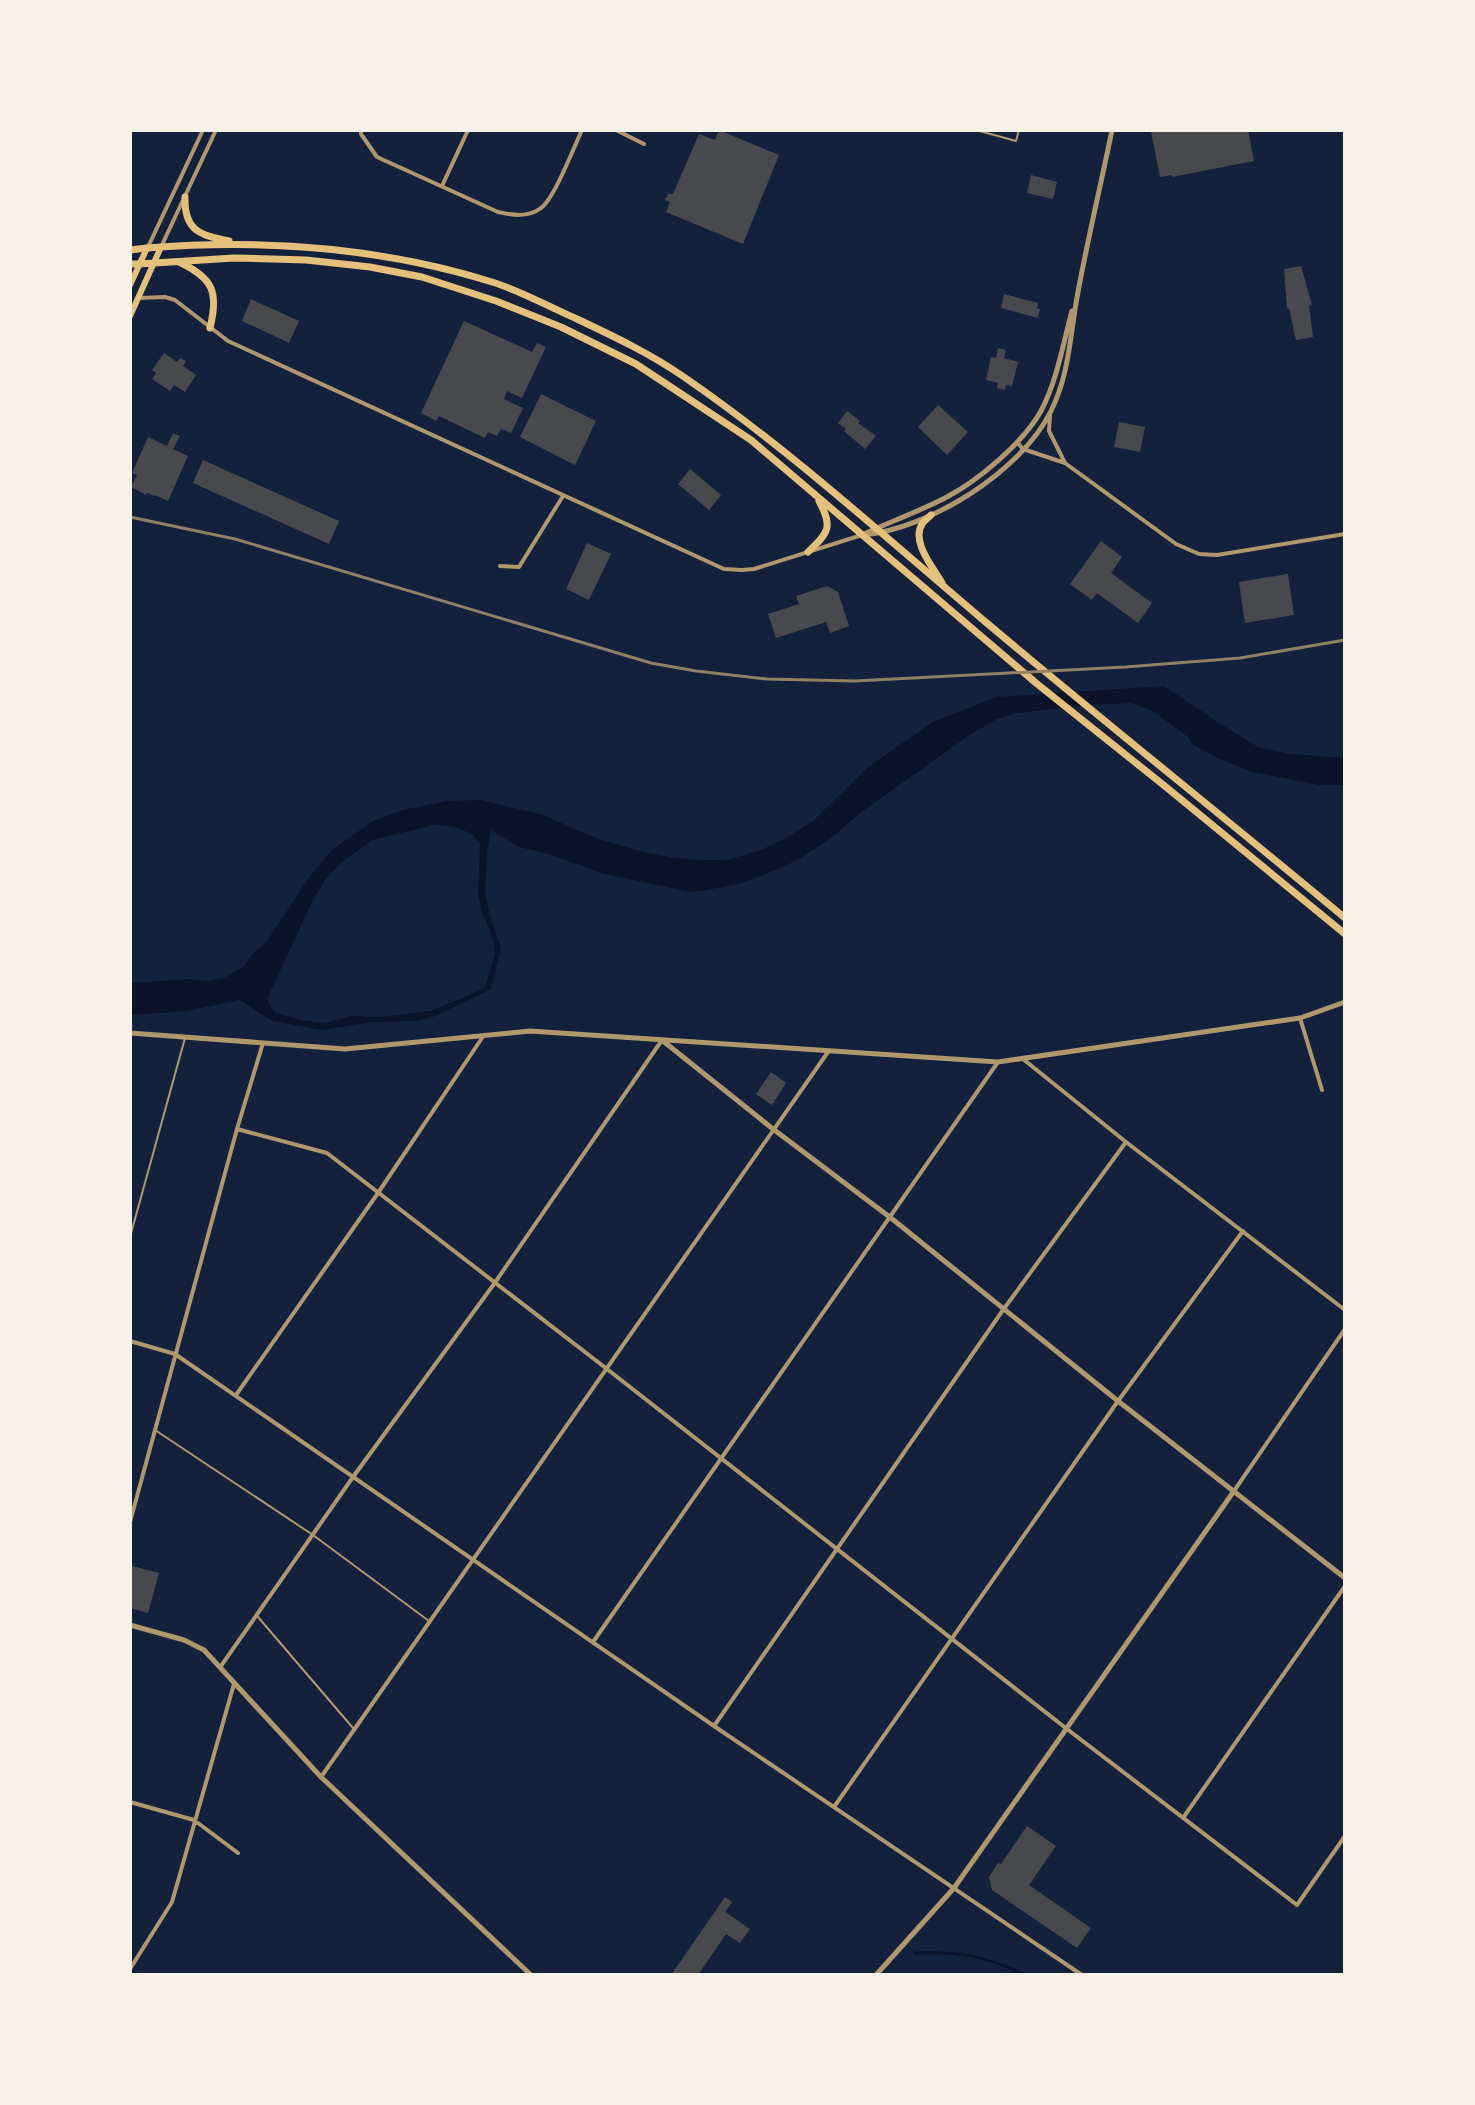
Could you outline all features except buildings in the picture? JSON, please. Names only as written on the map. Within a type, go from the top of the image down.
[{"type":"highway","points":[[185,197],[187,218],[196,231],[239,243]]},
{"type":"highway","points":[[130,250],[239,243],[386,255],[496,283],[615,337],[681,375],[803,467],[1057,683],[1345,918]]},
{"type":"highway","points":[[134,264],[248,258],[306,260],[422,277],[496,301],[561,327],[636,364],[751,440],[1036,683],[1345,934]]},
{"type":"highway","points":[[177,261],[201,273],[212,289],[214,303],[210,328]]},
{"type":"highway","points":[[808,552],[828,530],[826,514],[816,496]]},
{"type":"highway","points":[[931,515],[921,525],[921,545],[946,588]]},
{"type":"main road","points":[[130,316],[161,247]]},
{"type":"main road","points":[[130,285],[134,264],[147,248]]},
{"type":"street","points":[[147,248],[203,130]]},
{"type":"street","points":[[161,247],[216,130]]},
{"type":"street","points":[[442,186],[468,130]]},
{"type":"street","points":[[361,132],[377,157],[498,212],[520,216],[540,209],[549,199],[582,130]]},
{"type":"street","points":[[616,130],[644,144]]},
{"type":"street","points":[[878,531],[947,497],[974,479],[1033,424],[1046,400],[1077,295],[1112,130]]},
{"type":"street","points":[[139,298],[165,297],[175,300],[228,341],[724,569],[742,570],[931,515],[953,505],[1000,472],[1050,415],[1069,358],[1077,295]]},
{"type":"street","points":[[1050,415],[1049,431],[1065,463]]},
{"type":"street","points":[[1017,442],[1023,449],[1065,463],[1176,544],[1199,554],[1217,555],[1345,534]]},
{"type":"street","points":[[500,566],[519,567],[563,496]]},
{"type":"street","points":[[130,1033],[334,1049],[530,1031],[998,1062],[1300,1018],[1345,1002]]},
{"type":"street","points":[[1300,1018],[1322,1090]]},
{"type":"street","points":[[236,1395],[484,1035]]},
{"type":"street","points":[[662,1040],[1345,1578]]},
{"type":"street","points":[[221,1666],[353,1477],[494,1284],[662,1040]]},
{"type":"street","points":[[130,1522],[263,1043]]},
{"type":"street","points":[[321,1777],[828,1052]]},
{"type":"street","points":[[1023,1059],[1345,1310]]},
{"type":"street","points":[[593,1642],[998,1062]]},
{"type":"street","points":[[237,1129],[327,1153],[1297,1905],[1345,1836]]},
{"type":"street","points":[[714,1726],[1003,1310],[1126,1142]]},
{"type":"street","points":[[834,1807],[1118,1401],[1243,1231]]},
{"type":"street","points":[[876,1975],[954,1888],[1345,1329]]},
{"type":"street","points":[[130,1341],[175,1354],[714,1726],[1082,1975]]},
{"type":"street","points":[[1183,1818],[1345,1586]]},
{"type":"street","points":[[130,1625],[184,1640],[204,1650],[321,1777],[531,1975]]},
{"type":"street","points":[[130,1969],[172,1902],[234,1684]]},
{"type":"street","points":[[131,1804],[194,1820],[238,1853]]},
{"type":"lane","points":[[976,130],[1016,141],[1019,130]]},
{"type":"lane","points":[[130,1237],[185,1037]]},
{"type":"lane","points":[[155,1429],[313,1535],[430,1621]]},
{"type":"lane","points":[[257,1617],[354,1729]]},
{"type":"water","points":[[1164,686],[1258,747],[1291,754],[1345,758],[1345,785],[1319,785],[1248,771],[1192,744],[1188,737],[1153,711],[1131,703],[1017,713],[997,719],[971,734],[799,859],[746,882],[690,892],[601,873],[519,847],[491,830],[485,894],[501,948],[491,989],[433,1017],[322,1030],[272,1021],[240,1000],[187,1011],[130,1015],[130,983],[190,979],[208,981],[224,978],[244,966],[267,941],[310,876],[332,850],[373,821],[403,810],[447,801],[480,800],[540,814],[596,838],[639,851],[697,860],[727,860],[761,850],[813,821],[868,767],[933,722],[997,697]],"holes":[[[434,825],[465,831],[480,843],[478,893],[495,953],[485,988],[431,1011],[380,1017],[352,1016],[325,1023],[274,1012],[267,999],[312,902],[326,879],[341,863],[372,840]]]},
{"type":"waterway","points":[[915,1953],[972,1956],[1026,1975]]},
{"type":"railway","points":[[130,517],[235,539],[651,663],[767,679],[855,681],[1125,667],[1240,658],[1345,640]]}]
